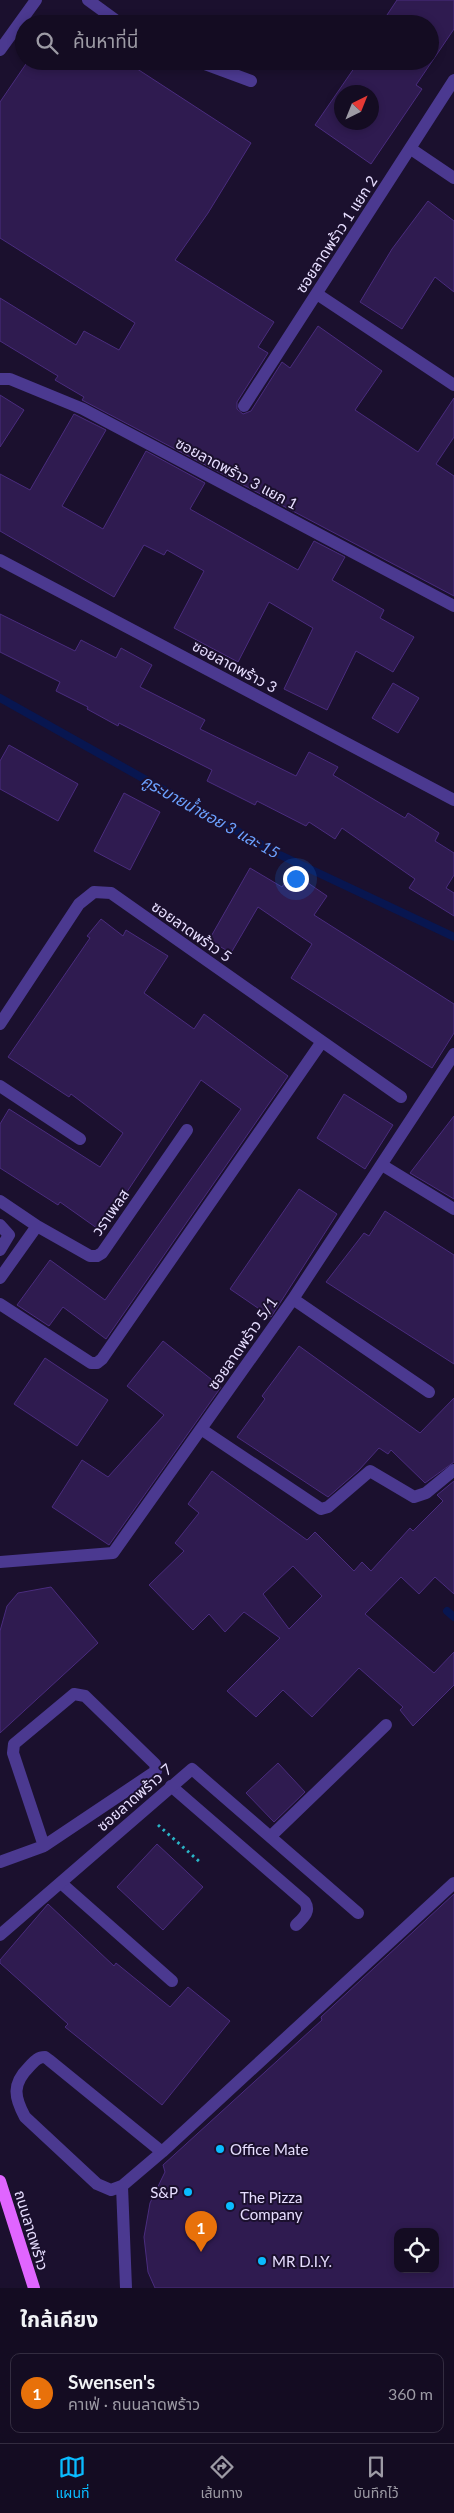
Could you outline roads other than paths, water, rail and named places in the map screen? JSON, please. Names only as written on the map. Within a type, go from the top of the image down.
[{"type":"main road","name":"ถนนลาดพร้าว","points":[[0,2181],[34,2288]]},
{"type":"street","points":[[25,15],[36,0]]},
{"type":"street","points":[[88,0],[108,15]]},
{"type":"street","points":[[0,50],[15,29]]},
{"type":"street","points":[[221,70],[251,81]]},
{"type":"street","name":"ซอยลาดพร้าว 1 แยก 2","points":[[244,406],[454,80]]},
{"type":"street","points":[[411,149],[454,178]]},
{"type":"street","points":[[317,294],[454,385]]},
{"type":"street","name":"ซอยลาดพร้าว 3 แยก 1","points":[[0,379],[10,379],[83,409],[454,606]]},
{"type":"street","name":"ซอยลาดพร้าว 3","points":[[0,560],[454,800]]},
{"type":"street","name":"ซอยลาดพร้าว 5","points":[[0,1024],[79,904],[94,892],[111,893],[401,1097]]},
{"type":"street","points":[[0,1304],[91,1363],[98,1363],[321,1042]]},
{"type":"street","name":"ซอยลาดพร้าว 5/1","points":[[0,1562],[113,1553],[293,1299],[454,1054]]},
{"type":"street","points":[[0,1086],[80,1140]]},
{"type":"street","name":"วราเพลส","points":[[37,1226],[90,1256],[97,1256],[102,1253],[187,1130]]},
{"type":"street","points":[[382,1165],[454,1209]]},
{"type":"street","points":[[0,1201],[37,1226],[0,1278]]},
{"type":"street","points":[[0,1225],[9,1235],[0,1250]]},
{"type":"street","points":[[293,1299],[429,1392]]},
{"type":"street","points":[[201,1429],[321,1509],[328,1507],[370,1471],[414,1497],[426,1493],[454,1470]]},
{"type":"street","points":[[0,1862],[44,1846],[156,1771],[155,1764],[86,1696],[80,1694],[74,1694],[14,1744],[13,1753],[44,1846]]},
{"type":"street","points":[[271,1836],[386,1725]]},
{"type":"street","name":"ซอยลาดพร้าว 7","points":[[0,1935],[189,1770],[195,1770],[358,1913]]},
{"type":"street","points":[[171,1786],[305,1902],[308,1907],[307,1914],[296,1925]]},
{"type":"street","points":[[60,1883],[172,1981]]},
{"type":"street","points":[[162,2152],[45,2057],[37,2059],[19,2077],[16,2085],[18,2104],[25,2117],[97,2184],[112,2190],[122,2186],[162,2152],[454,1883]]},
{"type":"street","points":[[122,2186],[126,2288]]},
{"type":"waterway","name":"คูระบายน้ำซอย 3 และ 15","points":[[0,698],[278,854],[454,937]]},
{"type":"waterway","name":"คูระบายน้ำซอย 3 และ 15","points":[[447,1611],[454,1617]]},
{"type":"place","name":"Office Mate","points":[[220,2149]]},
{"type":"place","name":"S&P","points":[[188,2192]]},
{"type":"place","name":"The Pizza Company","points":[[230,2206]]},
{"type":"place","name":"Swensen's","points":[[201,2252]]},
{"type":"place","name":"MR D.I.Y.","points":[[262,2261]]}]
